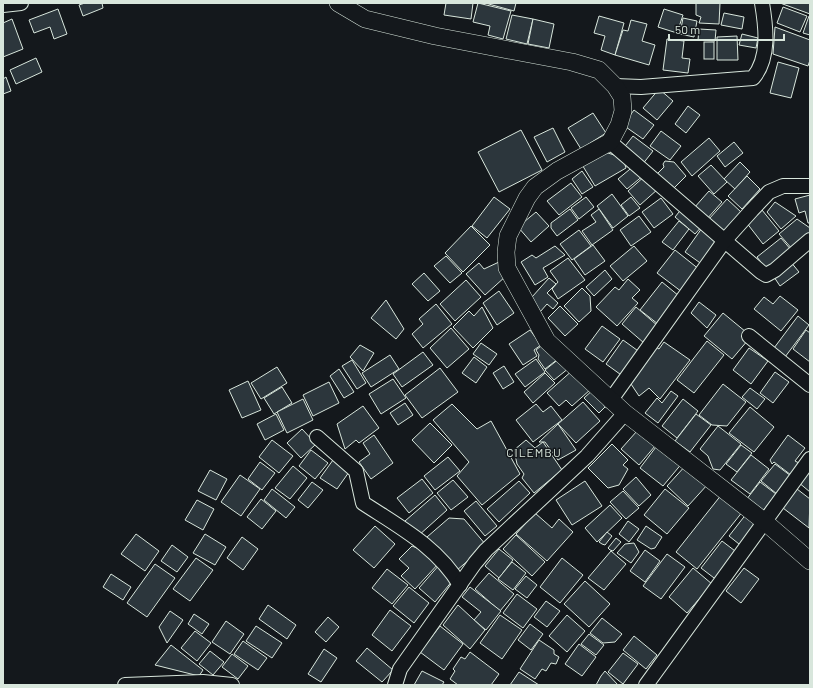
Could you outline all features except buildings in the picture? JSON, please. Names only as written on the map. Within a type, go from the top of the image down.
[{"type":"street","points":[[3,5],[21,3]]},
{"type":"street","points":[[338,3],[365,19],[434,36],[572,62],[599,70],[615,86],[622,97],[623,111],[619,125],[610,142],[598,151],[557,171],[535,187],[527,198],[508,236],[506,252],[507,268],[547,340],[610,401],[765,522],[810,561]]},
{"type":"street","points":[[615,86],[641,87],[753,78],[762,63],[765,46],[762,3]]},
{"type":"street","points":[[610,142],[761,272],[766,274],[775,270],[810,240]]},
{"type":"street","points":[[610,401],[725,240],[769,192],[783,186],[810,186]]},
{"type":"street","points":[[749,336],[810,385]]},
{"type":"street","points":[[395,685],[400,669],[486,550],[587,456],[624,413]]},
{"type":"street","points":[[317,437],[356,471],[363,502],[416,538],[439,556],[451,570],[460,585]]},
{"type":"street","points":[[646,685],[810,459]]},
{"type":"street","points":[[125,685],[203,682],[232,685]]},
{"type":"district","name":"CILEMBU","points":[[534,452]]}]
